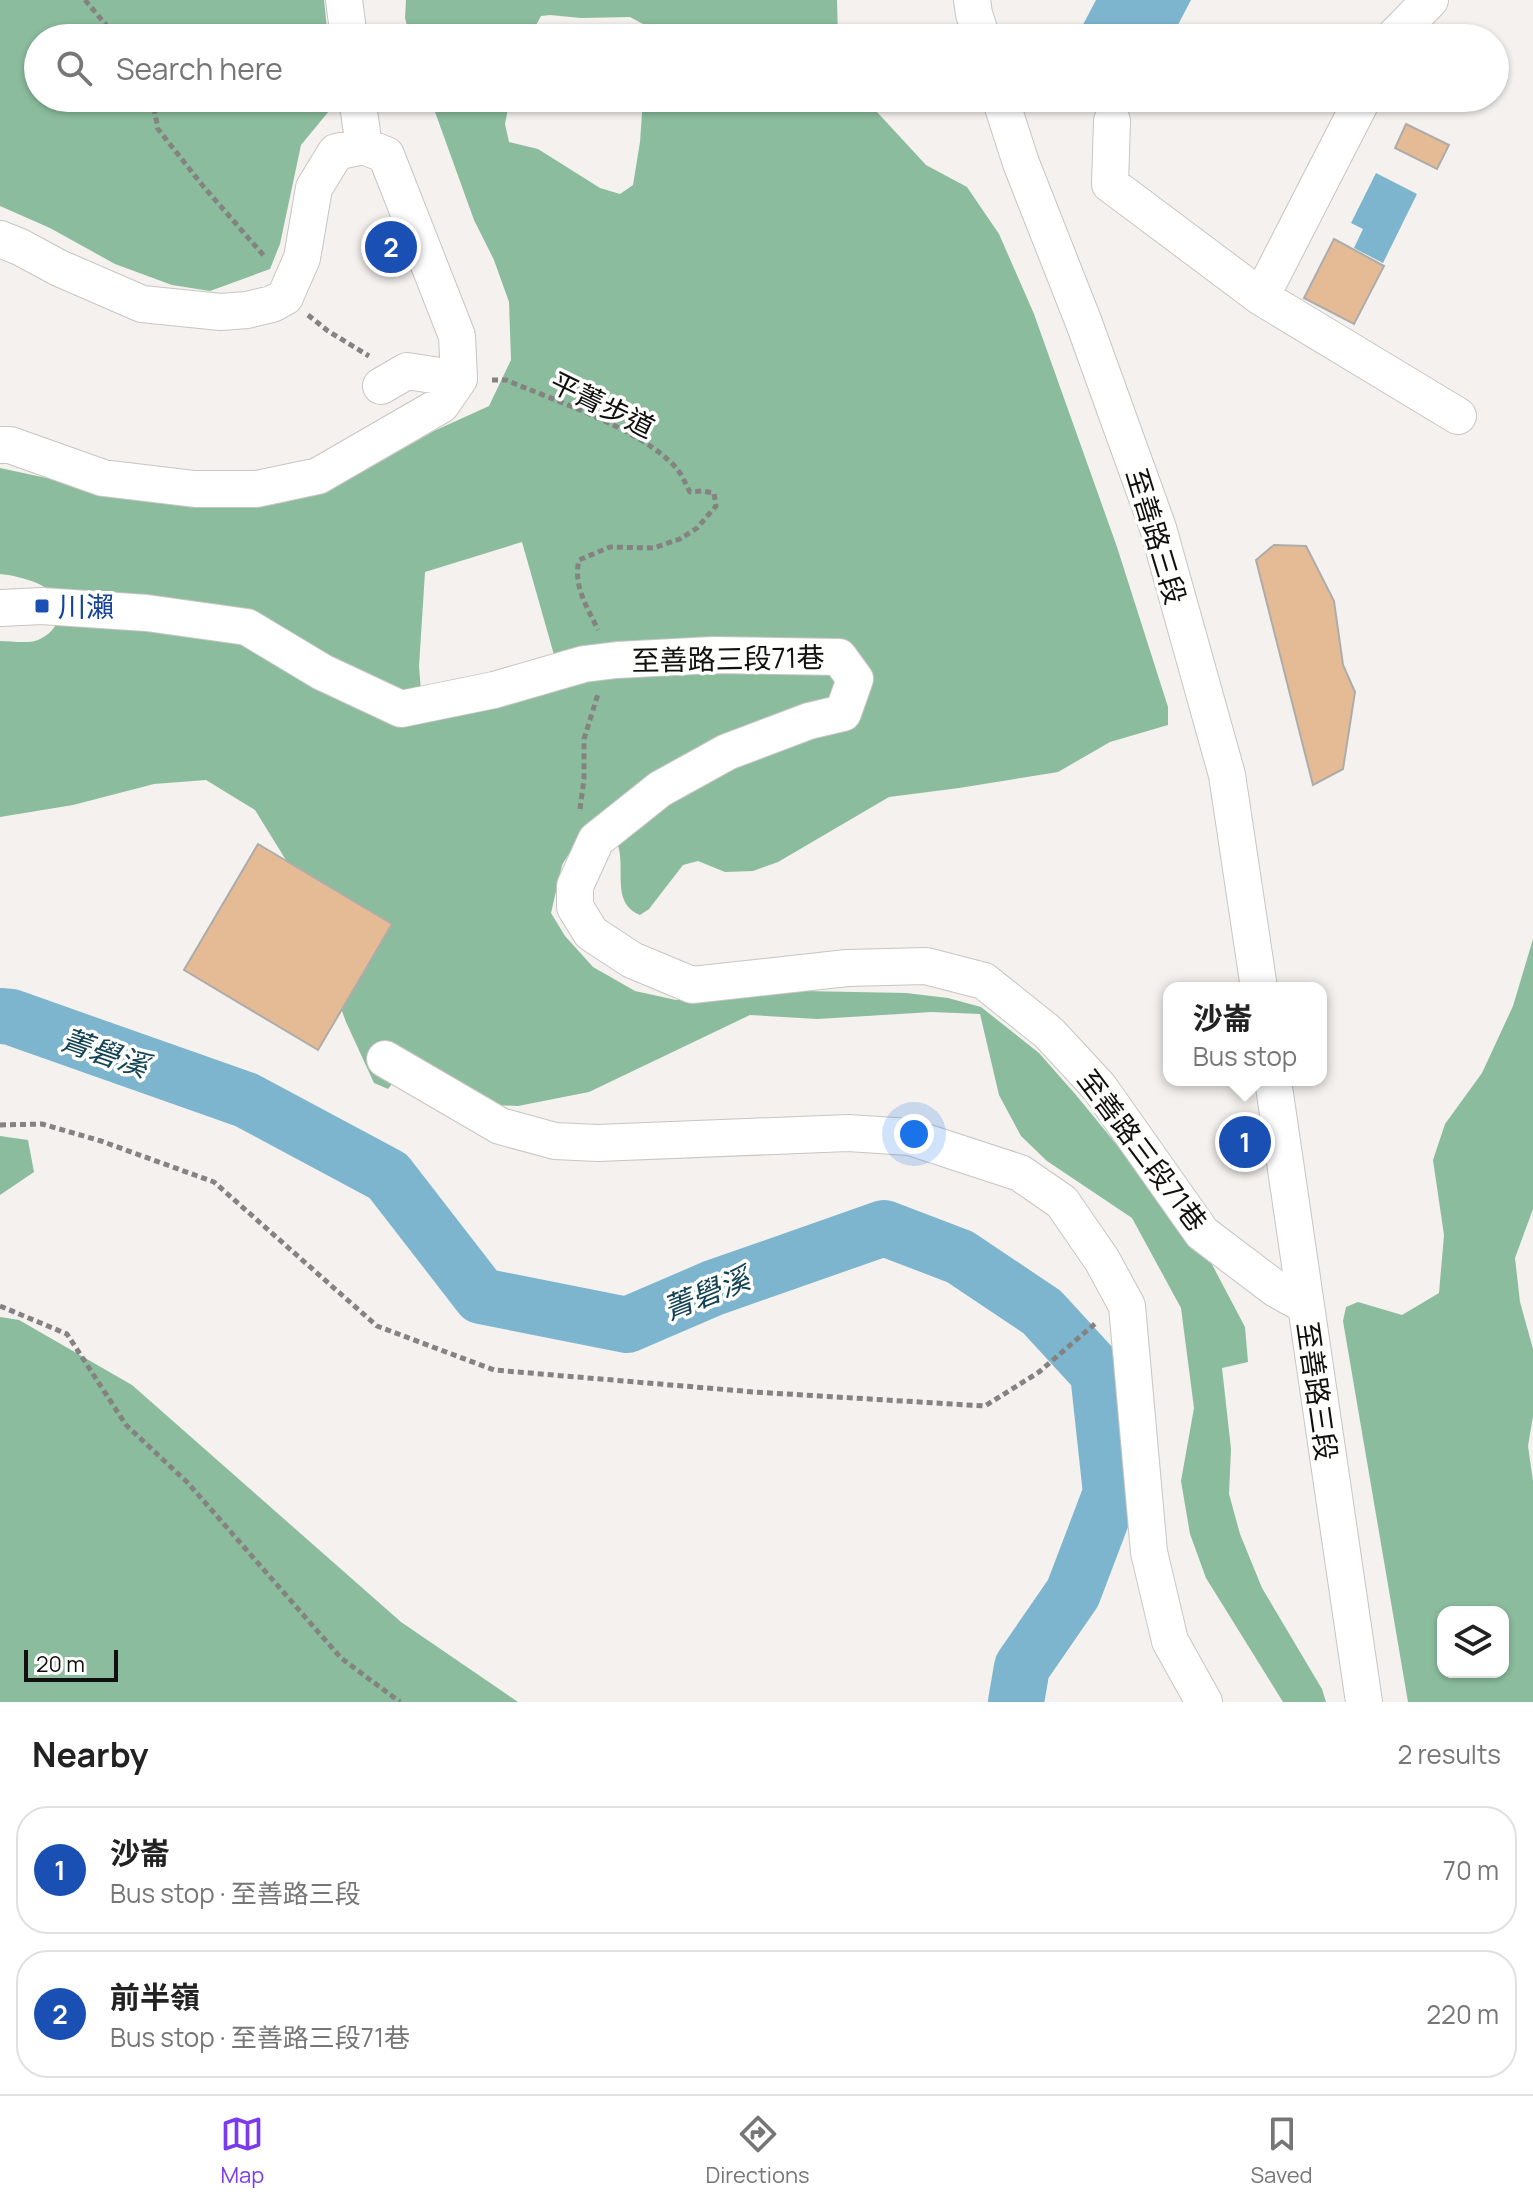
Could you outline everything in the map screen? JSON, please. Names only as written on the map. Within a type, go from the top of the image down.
[{"type":"street","points":[[344,0],[347,24]]},
{"type":"street","points":[[972,0],[977,24]]},
{"type":"street","points":[[1407,24],[1430,0]]},
{"type":"street","points":[[359,112],[364,146]]},
{"type":"street","name":"至善路三段","points":[[1005,112],[1158,528],[1227,775],[1258,982]]},
{"type":"street","points":[[1261,297],[1356,112]]},
{"type":"street","points":[[1112,121],[1110,184],[1261,297],[1458,416]]},
{"type":"street","points":[[0,239],[142,304],[221,312],[272,304],[285,297],[302,258],[314,188],[336,152],[364,146],[386,155],[457,336],[459,379],[441,405],[318,476],[257,489],[195,489],[103,478],[10,445],[0,445]]},
{"type":"street","points":[[380,374],[407,371],[459,379]]},
{"type":"street","name":"至善路三段71巷","points":[[0,608],[42,606],[147,613],[247,627],[322,672],[401,709],[494,690],[584,664],[604,650],[839,657],[855,679],[843,713],[809,721],[727,752],[660,789],[596,840],[575,886],[575,907],[591,933],[632,960],[692,985],[847,968],[910,966],[926,966],[984,981],[1049,1033],[1099,1087],[1202,1233],[1276,1289],[1305,1305]]},
{"type":"street","points":[[385,1059],[500,1126],[555,1141],[598,1143],[848,1133],[910,1137],[1020,1173],[1062,1202],[1102,1260],[1127,1306],[1149,1552],[1170,1641],[1204,1702]]},
{"type":"street","name":"至善路三段","points":[[1274,1086],[1364,1702]]},
{"type":"path","points":[[85,0],[105,24]]},
{"type":"path","points":[[155,112],[158,129],[203,186],[265,255],[265,266]]},
{"type":"path","points":[[285,297],[380,374]]},
{"type":"path","name":"平菁步道","points":[[459,379],[506,380],[623,429],[670,463],[690,492],[714,493],[716,506],[697,528],[680,539],[653,548],[610,547],[579,560],[576,575],[579,591],[599,632],[604,650]]},
{"type":"path","points":[[579,821],[584,779],[584,739],[604,650]]},
{"type":"path","points":[[0,1125],[42,1124],[101,1141],[214,1182],[377,1326],[494,1370],[754,1392],[985,1406],[1039,1372],[1092,1325]]},
{"type":"path","points":[[0,1306],[67,1334],[126,1425],[188,1483],[341,1658],[400,1702]]},
{"type":"green space","points":[[0,0],[324,0],[327,24],[24,24],[24,112],[328,112],[301,145],[280,244],[270,269],[210,291],[172,285],[115,264],[50,228],[0,206]]},
{"type":"green space","points":[[406,0],[837,0],[838,24],[643,24],[630,17],[550,15],[541,16],[537,24],[406,24]]},
{"type":"green space","points":[[435,112],[507,112],[505,124],[509,142],[538,149],[600,188],[620,194],[633,185],[642,112],[877,112],[926,165],[967,187],[999,234],[1034,314],[1117,547],[1168,707],[1168,725],[1110,742],[1058,772],[889,797],[778,862],[753,871],[725,872],[698,861],[683,865],[649,909],[640,915],[631,909],[622,892],[616,840],[583,831],[562,865],[551,913],[565,936],[593,967],[635,991],[676,1000],[725,999],[804,991],[906,993],[948,998],[981,1007],[1039,1053],[1207,1255],[1245,1327],[1248,1362],[1222,1368],[1231,1449],[1229,1494],[1240,1534],[1262,1588],[1322,1689],[1326,1702],[1283,1702],[1206,1578],[1190,1534],[1181,1481],[1194,1408],[1181,1308],[1132,1218],[1047,1161],[1021,1136],[999,1095],[980,1014],[932,1012],[817,1019],[750,1015],[589,1092],[518,1106],[494,1105],[412,1058],[388,1089],[374,1083],[346,1022],[289,865],[255,810],[206,780],[154,784],[73,805],[0,817],[0,641],[29,642],[42,638],[56,625],[60,607],[57,598],[41,585],[0,574],[0,468],[172,505],[229,508],[287,502],[362,472],[434,431],[489,406],[511,360],[509,302],[494,260],[474,220]],"holes":[[[522,542],[560,676],[423,717],[419,666],[425,572]]]},
{"type":"green space","points":[[1533,939],[1533,1209],[1515,1258],[1520,1302],[1533,1349],[1533,1416],[1528,1446],[1533,1481],[1533,1702],[1408,1702],[1343,1321],[1346,1307],[1358,1302],[1402,1315],[1439,1293],[1444,1235],[1433,1160],[1445,1124],[1482,1073],[1513,1006]]},
{"type":"green space","points":[[0,1136],[28,1140],[34,1172],[0,1195]]},
{"type":"green space","points":[[0,1317],[19,1320],[132,1385],[401,1622],[518,1702],[0,1702]]},
{"type":"water","points":[[1096,0],[1191,0],[1178,24],[1083,24]]},
{"type":"water","points":[[1376,173],[1417,194],[1383,263],[1354,248],[1363,229],[1351,223]]},
{"type":"building","points":[[1406,124],[1449,145],[1437,169],[1395,148]]},
{"type":"building","points":[[1334,239],[1384,266],[1354,324],[1304,298]]},
{"type":"building","points":[[1274,545],[1306,546],[1334,601],[1343,665],[1355,692],[1343,769],[1313,785],[1256,560]]},
{"type":"building","points":[[258,844],[392,924],[318,1050],[184,970]]},
{"type":"waterway","name":"菁礐溪","points":[[0,1016],[11,1017],[246,1100],[388,1176],[481,1296],[627,1325],[713,1288],[884,1228],[960,1257],[1042,1312],[1098,1373],[1111,1493],[1073,1593],[1022,1667],[1016,1702]]},
{"type":"place","name":"前半嶺","points":[[391,247]]},
{"type":"place","name":"川瀨","points":[[42,606]]},
{"type":"place","name":"沙崙","points":[[1245,1142]]}]
